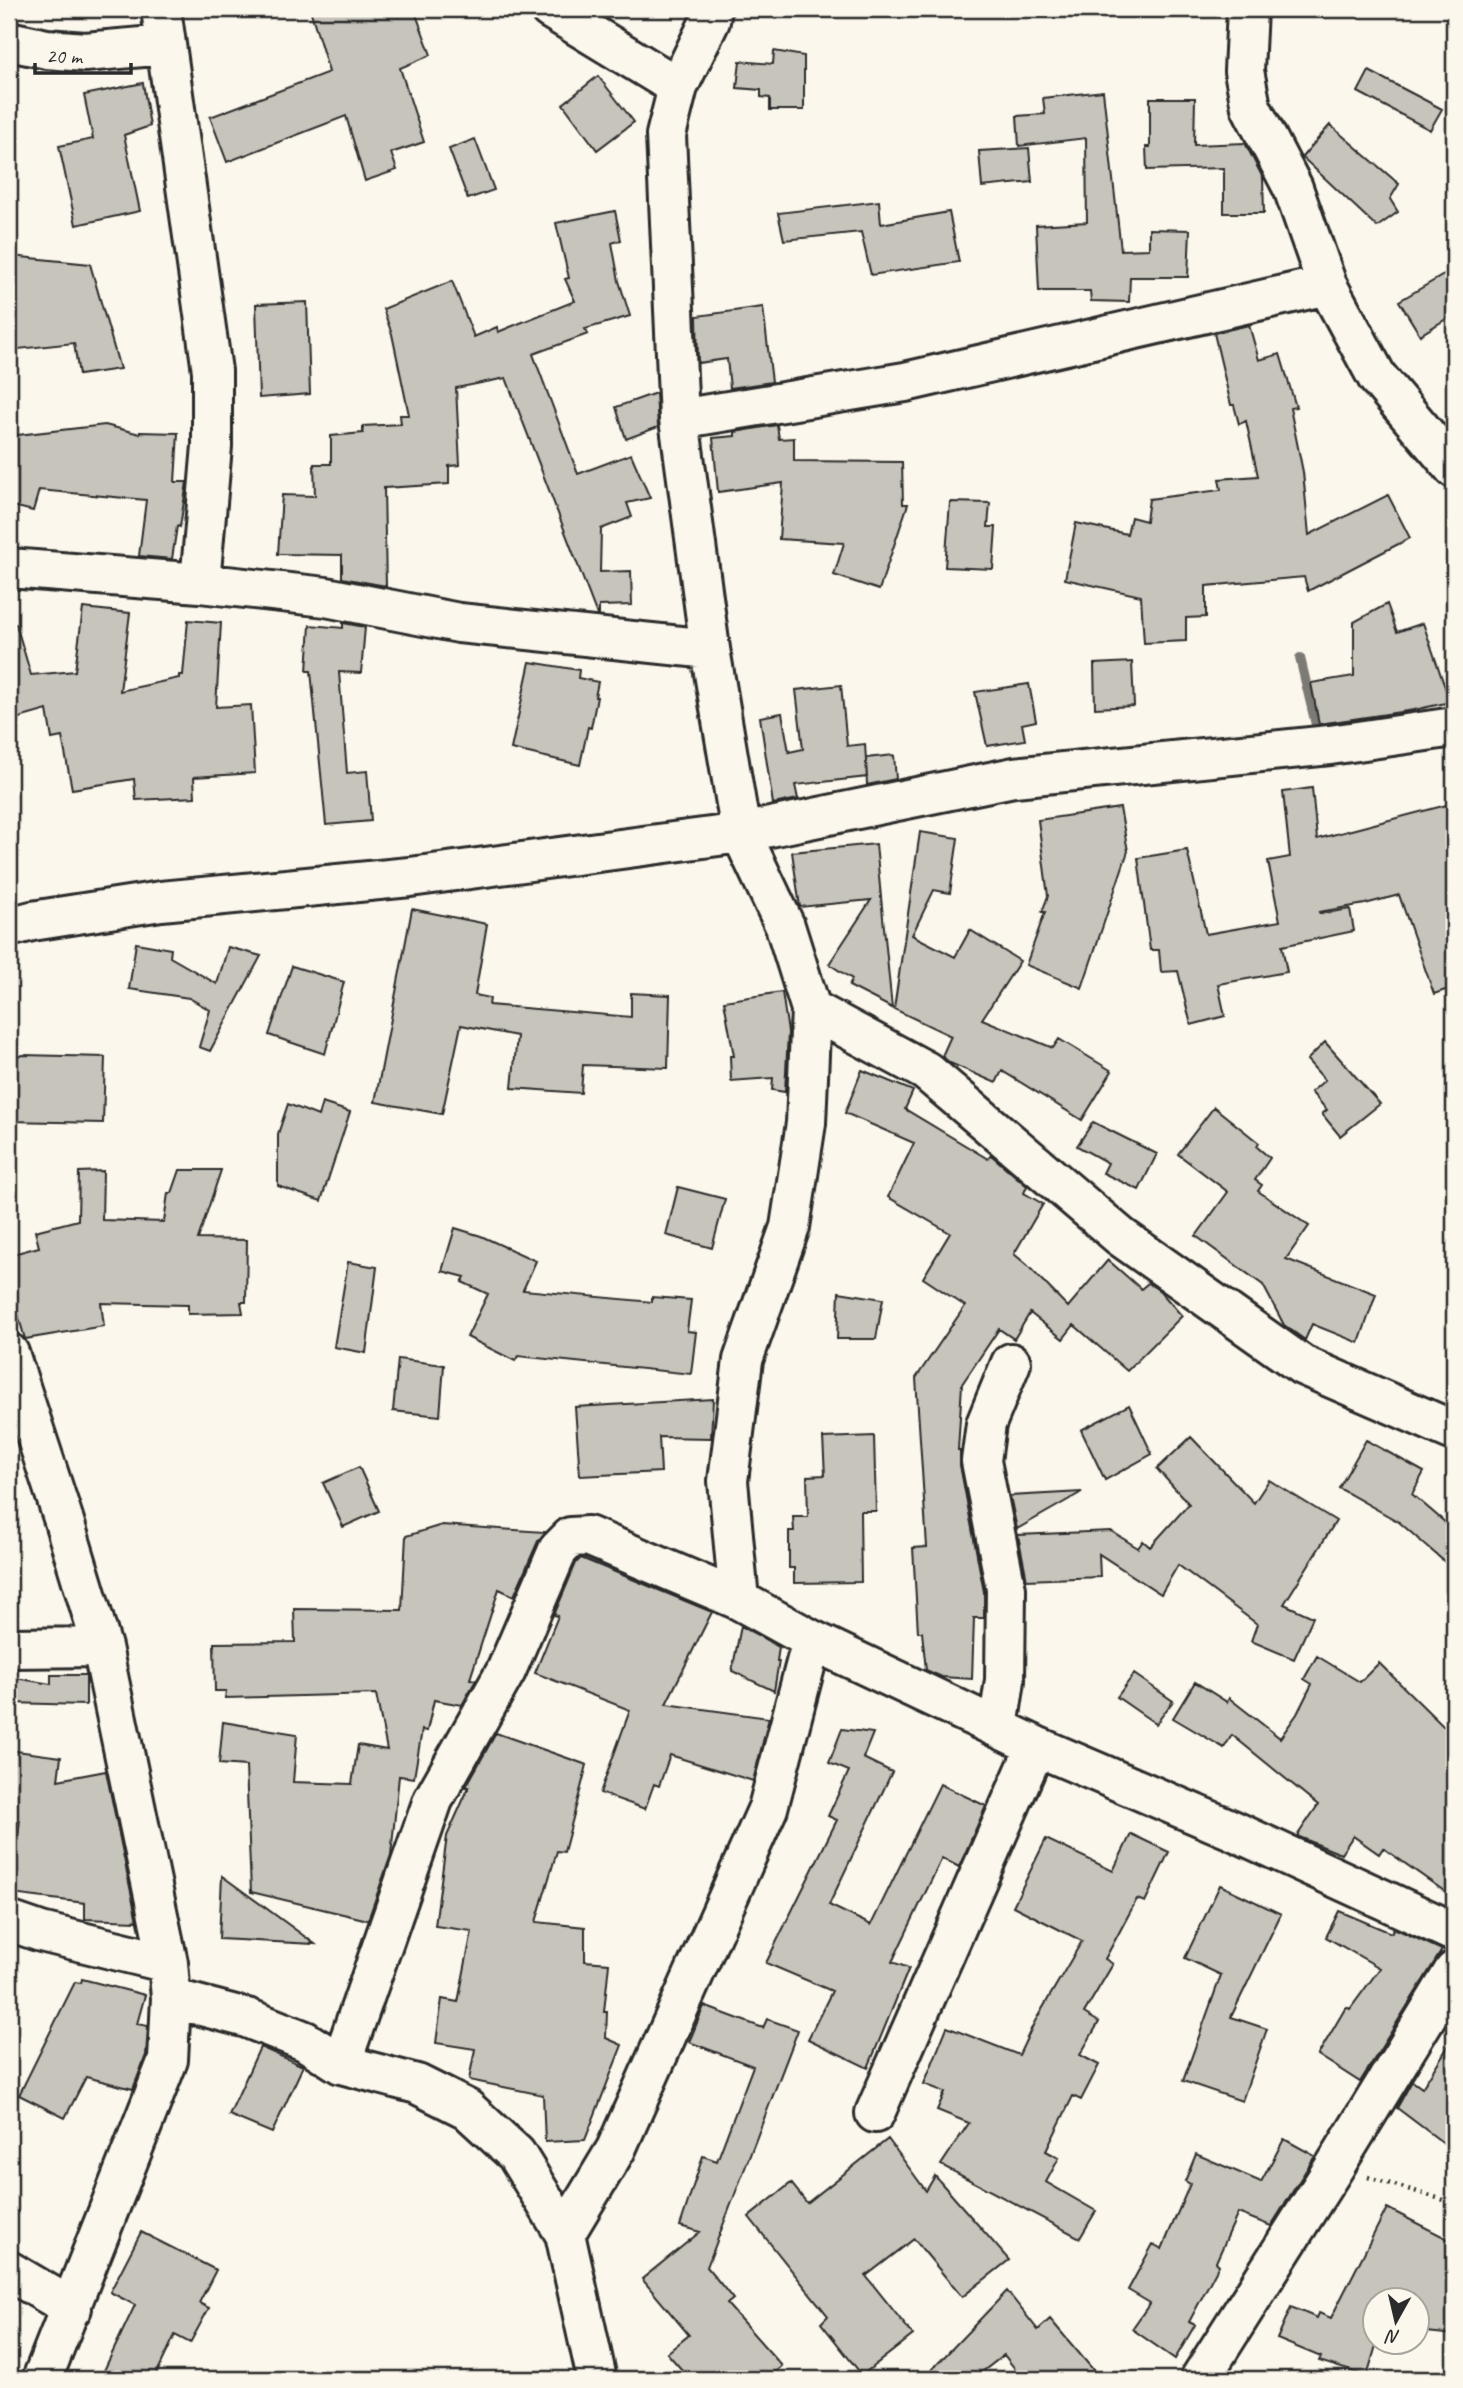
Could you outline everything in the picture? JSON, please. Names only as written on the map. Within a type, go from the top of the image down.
[{"type":"street","points":[[550,9],[678,87]]},
{"type":"street","points":[[712,9],[710,21],[678,87],[666,135],[678,419],[710,649],[741,833],[785,926],[811,1009],[806,1123],[790,1227],[743,1360],[728,1481],[739,1600]]},
{"type":"street","points":[[1247,9],[1244,71],[1251,107],[1293,188],[1327,285],[1377,377],[1454,468]]},
{"type":"street","points":[[9,41],[47,49],[85,52],[163,27],[212,371],[212,446],[201,583]]},
{"type":"street","points":[[678,419],[905,382],[1327,285]]},
{"type":"street","points":[[9,568],[201,583],[326,597],[459,622],[710,649]]},
{"type":"street","points":[[9,927],[161,901],[410,877],[741,833],[1014,777],[1330,745],[1454,727]]},
{"type":"street","points":[[811,1009],[926,1071],[1121,1237],[1302,1365],[1454,1432]]},
{"type":"street","points":[[9,1353],[102,1647],[169,1981],[168,2060],[42,2379]]},
{"type":"street","points":[[998,1728],[1005,1680],[1006,1589],[981,1461],[986,1424],[1011,1363]]},
{"type":"street","points":[[341,2064],[433,1800],[506,1671],[558,1550],[571,1537],[588,1536],[739,1600],[812,1640],[1036,1746],[1230,1829],[1454,1932]]},
{"type":"street","points":[[565,2234],[616,2149],[768,1808],[812,1640]]},
{"type":"street","points":[[9,1647],[102,1647]]},
{"type":"street","points":[[875,2113],[1036,1746]]},
{"type":"street","points":[[9,1921],[169,1981],[247,2018],[305,2041],[341,2064],[417,2084],[467,2109],[516,2154],[565,2234],[597,2379]]},
{"type":"street","points":[[1200,2379],[1454,1971]]},
{"type":"street","points":[[9,2271],[72,2308]]},
{"type":"path","points":[[1335,2166],[1454,2203]]},
{"type":"building","points":[[310,9],[414,9],[431,55],[400,68],[424,142],[391,153],[397,170],[365,181],[346,116],[227,162],[210,117],[329,72]]},
{"type":"building","points":[[774,51],[804,56],[804,110],[770,110],[770,98],[761,97],[761,90],[737,88],[740,61],[773,64]]},
{"type":"building","points":[[1369,71],[1442,109],[1430,130],[1358,92]]},
{"type":"building","points":[[598,76],[634,122],[597,150],[563,104]]},
{"type":"building","points":[[143,83],[150,126],[124,135],[140,211],[76,225],[59,146],[93,139],[84,95]]},
{"type":"building","points":[[1103,91],[1121,250],[1149,249],[1149,229],[1190,230],[1188,277],[1130,277],[1129,302],[1091,301],[1090,291],[1039,291],[1036,225],[1087,222],[1086,138],[1019,146],[1017,116],[1045,114],[1043,98]]},
{"type":"building","points":[[1150,98],[1195,98],[1194,145],[1245,143],[1263,178],[1264,213],[1224,213],[1224,168],[1147,170]]},
{"type":"building","points":[[1330,125],[1399,184],[1390,199],[1398,212],[1377,227],[1302,157]]},
{"type":"building","points":[[475,139],[494,190],[468,199],[449,149]]},
{"type":"building","points":[[1029,148],[1032,182],[982,187],[979,151]]},
{"type":"building","points":[[879,201],[881,224],[949,212],[959,262],[871,275],[861,232],[784,240],[778,213]]},
{"type":"building","points":[[615,211],[621,240],[612,243],[619,281],[630,316],[585,329],[588,334],[533,354],[578,474],[631,454],[650,498],[627,503],[632,517],[601,529],[600,572],[631,571],[632,605],[599,606],[599,616],[597,615],[506,378],[456,388],[460,465],[449,466],[449,484],[384,488],[386,586],[342,578],[342,555],[278,554],[282,495],[315,496],[314,464],[331,464],[331,436],[363,433],[363,426],[401,424],[400,415],[409,415],[392,334],[383,309],[452,281],[474,337],[497,327],[498,332],[575,301],[565,279],[569,278],[556,223]]},
{"type":"building","points":[[11,256],[90,264],[120,369],[79,375],[74,343],[9,350]]},
{"type":"building","points":[[1454,269],[1454,314],[1420,335],[1399,301]]},
{"type":"building","points":[[307,302],[310,394],[259,398],[256,304]]},
{"type":"building","points":[[763,307],[772,382],[730,388],[727,359],[698,363],[697,316]]},
{"type":"building","points":[[1249,325],[1259,360],[1280,354],[1296,407],[1290,408],[1303,472],[1309,535],[1388,495],[1410,538],[1308,591],[1304,577],[1206,586],[1206,617],[1186,618],[1186,641],[1144,643],[1141,596],[1065,579],[1076,523],[1127,534],[1131,517],[1146,521],[1149,499],[1221,490],[1219,479],[1258,476],[1246,421],[1239,424],[1234,405],[1231,405],[1214,333]]},
{"type":"building","points":[[656,393],[658,427],[626,439],[616,407]]},
{"type":"building","points":[[105,425],[140,434],[178,433],[175,482],[187,482],[172,559],[139,556],[146,500],[39,490],[33,511],[9,505],[9,436]]},
{"type":"building","points":[[777,425],[779,439],[794,438],[794,461],[902,462],[903,504],[908,504],[879,590],[834,575],[844,543],[779,539],[783,483],[718,492],[713,438],[735,436],[735,432]]},
{"type":"building","points":[[950,502],[990,503],[988,527],[996,527],[993,569],[945,567]]},
{"type":"building","points":[[1387,604],[1397,632],[1423,623],[1450,702],[1319,724],[1311,683],[1354,676],[1354,622]]},
{"type":"building","points":[[83,608],[130,613],[120,691],[179,678],[179,675],[183,675],[188,620],[221,623],[216,707],[251,705],[255,773],[194,777],[195,797],[136,800],[134,779],[72,789],[62,737],[52,739],[47,710],[9,721],[9,625],[16,624],[31,675],[75,671]]},
{"type":"building","points":[[343,623],[365,627],[361,673],[339,672],[347,773],[367,771],[371,821],[326,825],[311,671],[307,671],[310,625],[343,628]]},
{"type":"building","points":[[530,662],[579,670],[578,678],[598,682],[591,728],[588,727],[580,765],[511,749]]},
{"type":"building","points":[[1132,662],[1134,706],[1095,708],[1094,664]]},
{"type":"building","points":[[1029,684],[1036,721],[1022,724],[1025,740],[987,746],[975,692]]},
{"type":"building","points":[[841,685],[847,746],[865,744],[867,777],[795,785],[798,799],[773,804],[760,717],[782,713],[789,752],[803,749],[796,690]]},
{"type":"building","points":[[894,755],[896,779],[867,785],[866,758]]},
{"type":"building","points":[[1312,788],[1317,839],[1454,803],[1454,987],[1434,994],[1399,895],[1319,912],[1350,909],[1354,931],[1282,946],[1287,972],[1218,984],[1225,1016],[1191,1025],[1178,971],[1161,972],[1159,950],[1150,950],[1138,858],[1187,850],[1206,934],[1280,921],[1268,861],[1290,857],[1283,792]]},
{"type":"building","points":[[1120,808],[1128,851],[1082,988],[1026,965],[1048,896],[1038,820]]},
{"type":"building","points":[[920,832],[958,838],[950,893],[934,890],[912,935],[955,957],[970,930],[1020,961],[982,1019],[1053,1048],[1059,1039],[1112,1071],[1082,1120],[1002,1071],[996,1083],[950,1063],[942,1056],[951,1036],[894,1009]]},
{"type":"building","points":[[876,844],[892,1008],[849,986],[852,979],[829,964],[871,900],[800,907],[792,852]]},
{"type":"building","points":[[412,909],[487,924],[475,995],[490,998],[489,1005],[631,1017],[631,993],[670,995],[668,1068],[583,1065],[581,1093],[512,1088],[517,1036],[461,1025],[442,1114],[375,1102]]},
{"type":"building","points":[[136,943],[171,949],[170,957],[217,984],[228,947],[261,956],[210,1051],[199,1047],[210,1010],[189,998],[129,989]]},
{"type":"building","points":[[292,966],[344,982],[325,1054],[269,1035]]},
{"type":"building","points":[[782,992],[788,1032],[785,1092],[772,1090],[773,1078],[731,1081],[730,1056],[734,1056],[724,1001]]},
{"type":"building","points":[[1325,1042],[1380,1104],[1340,1136],[1322,1114],[1327,1110],[1311,1092],[1325,1080],[1307,1060]]},
{"type":"building","points":[[23,1055],[105,1057],[103,1123],[9,1121],[9,1059]]},
{"type":"building","points":[[862,1070],[913,1091],[905,1109],[988,1159],[991,1155],[1027,1186],[1024,1193],[1043,1204],[1014,1254],[1068,1307],[1108,1260],[1141,1289],[1148,1283],[1160,1291],[1182,1316],[1127,1371],[1074,1325],[1063,1339],[1030,1313],[1014,1339],[999,1329],[962,1384],[958,1450],[984,1592],[984,1618],[974,1618],[972,1679],[942,1677],[926,1670],[922,1632],[918,1632],[913,1548],[927,1547],[916,1378],[965,1306],[923,1278],[950,1233],[888,1197],[914,1143],[845,1113]]},
{"type":"building","points":[[322,1103],[350,1112],[321,1201],[278,1186],[278,1134],[288,1104],[318,1116]]},
{"type":"building","points":[[1214,1107],[1259,1143],[1257,1147],[1270,1158],[1255,1180],[1262,1185],[1258,1191],[1309,1226],[1286,1259],[1376,1294],[1359,1343],[1312,1324],[1305,1340],[1284,1325],[1263,1285],[1196,1236],[1228,1192],[1178,1154]]},
{"type":"building","points":[[1093,1122],[1157,1154],[1139,1190],[1103,1173],[1108,1163],[1077,1146]]},
{"type":"building","points":[[180,1170],[221,1170],[198,1239],[247,1240],[246,1302],[241,1302],[243,1313],[188,1314],[188,1305],[101,1303],[104,1326],[25,1339],[9,1283],[9,1255],[39,1247],[35,1231],[78,1220],[79,1172],[103,1171],[102,1220],[164,1222],[168,1193],[172,1193]]},
{"type":"building","points":[[678,1187],[725,1199],[712,1248],[666,1235]]},
{"type":"building","points":[[455,1228],[481,1236],[536,1261],[523,1290],[652,1302],[652,1297],[691,1300],[687,1331],[696,1332],[691,1374],[518,1356],[515,1361],[467,1337],[488,1294],[462,1282],[465,1277],[442,1271]]},
{"type":"building","points":[[348,1262],[377,1267],[366,1353],[334,1347]]},
{"type":"building","points":[[839,1292],[883,1299],[876,1339],[837,1339]]},
{"type":"building","points":[[398,1359],[444,1365],[440,1416],[393,1411]]},
{"type":"building","points":[[713,1399],[711,1438],[659,1437],[661,1472],[580,1476],[575,1407]]},
{"type":"building","points":[[1129,1405],[1152,1454],[1105,1480],[1081,1430]]},
{"type":"building","points":[[874,1436],[876,1511],[860,1511],[861,1582],[794,1583],[794,1568],[789,1568],[789,1531],[794,1531],[793,1517],[808,1517],[807,1476],[825,1475],[823,1438]]},
{"type":"building","points":[[1191,1437],[1254,1503],[1269,1480],[1336,1521],[1284,1604],[1313,1617],[1294,1659],[1251,1641],[1257,1624],[1178,1565],[1161,1594],[1099,1554],[1100,1577],[1027,1580],[1018,1535],[1111,1531],[1138,1548],[1143,1541],[1150,1547],[1189,1504],[1157,1469]]},
{"type":"building","points":[[1366,1440],[1424,1472],[1412,1494],[1454,1530],[1454,1570],[1399,1522],[1339,1488]]},
{"type":"building","points":[[359,1467],[379,1511],[343,1527],[323,1483]]},
{"type":"building","points":[[1082,1492],[1017,1529],[1010,1496]]},
{"type":"building","points":[[442,1525],[545,1532],[538,1541],[514,1596],[499,1589],[470,1679],[476,1680],[462,1705],[434,1700],[427,1731],[422,1730],[414,1778],[399,1776],[391,1855],[368,1920],[251,1892],[246,1766],[219,1764],[223,1722],[297,1734],[293,1782],[352,1784],[358,1745],[387,1750],[376,1694],[225,1698],[226,1691],[215,1691],[214,1643],[295,1642],[294,1609],[402,1610],[406,1536]]},
{"type":"building","points":[[581,1558],[712,1612],[666,1704],[769,1718],[753,1781],[670,1755],[659,1786],[654,1784],[645,1809],[600,1793],[630,1710],[535,1673],[558,1616],[554,1615],[576,1563]]},
{"type":"building","points":[[741,1626],[779,1647],[774,1691],[732,1671]]},
{"type":"building","points":[[1317,1656],[1360,1682],[1379,1663],[1449,1729],[1454,1738],[1454,1898],[1383,1848],[1379,1854],[1353,1836],[1341,1854],[1297,1836],[1318,1805],[1232,1735],[1224,1748],[1173,1718],[1195,1682],[1227,1702],[1229,1698],[1280,1738],[1297,1714],[1312,1684],[1304,1679]]},
{"type":"building","points":[[1134,1674],[1173,1701],[1156,1724],[1117,1697]]},
{"type":"building","points":[[51,1675],[86,1675],[86,1705],[9,1703],[9,1677],[51,1684]]},
{"type":"building","points":[[842,1729],[873,1733],[863,1758],[892,1772],[829,1905],[871,1925],[940,1784],[986,1806],[959,1867],[942,1858],[892,1962],[909,1968],[868,2068],[808,2039],[832,1991],[766,1963],[837,1820],[828,1816],[849,1771],[829,1763]]},
{"type":"building","points":[[496,1733],[587,1765],[564,1852],[557,1851],[536,1922],[585,1927],[585,1961],[609,1963],[604,2012],[607,2012],[606,2038],[622,2045],[585,2140],[545,2142],[543,2095],[469,2080],[475,2049],[436,2043],[442,1999],[458,2002],[472,1931],[435,1926],[447,1836],[469,1787],[466,1787]]},
{"type":"building","points":[[9,1750],[61,1757],[58,1780],[106,1771],[137,1921],[85,1919],[85,1903],[11,1894],[20,1820],[9,1819]]},
{"type":"building","points":[[1131,1834],[1169,1852],[1145,1902],[1137,1899],[1105,1959],[1113,1964],[1084,2013],[1099,2022],[1080,2055],[1099,2065],[1081,2100],[1073,2096],[1046,2151],[1059,2158],[1046,2182],[1096,2211],[1080,2238],[941,2165],[969,2123],[937,2110],[945,2092],[924,2084],[947,2027],[1019,2055],[1034,2023],[1082,1941],[1013,1906],[1046,1839],[1113,1871]]},
{"type":"building","points":[[222,1876],[315,1944],[219,1939]]},
{"type":"building","points":[[1220,1885],[1281,1914],[1231,2017],[1267,2029],[1242,2101],[1183,2081],[1221,1975],[1185,1958]]},
{"type":"building","points":[[1339,1911],[1391,1933],[1394,1928],[1442,1950],[1360,2082],[1318,2055],[1346,2007],[1350,2009],[1380,1968],[1326,1937]]},
{"type":"building","points":[[82,1979],[145,1995],[137,2024],[148,2026],[146,2055],[133,2089],[86,2077],[65,2118],[19,2095],[75,1982],[81,1983]]},
{"type":"building","points":[[704,2006],[763,2028],[767,2019],[798,2030],[707,2267],[733,2299],[727,2304],[782,2366],[767,2379],[690,2379],[667,2353],[689,2335],[642,2279],[700,2232],[680,2226],[703,2156],[717,2161],[753,2066],[689,2042]]},
{"type":"building","points":[[1454,2037],[1454,2151],[1397,2108],[1412,2081],[1422,2088]]},
{"type":"building","points":[[260,2047],[303,2066],[272,2133],[229,2115]]},
{"type":"building","points":[[888,2139],[926,2191],[935,2176],[1009,2260],[962,2297],[914,2239],[866,2276],[913,2335],[862,2375],[821,2323],[828,2316],[749,2217],[791,2183],[807,2203]]},
{"type":"building","points":[[1284,2139],[1315,2156],[1271,2226],[1238,2213],[1216,2262],[1219,2265],[1189,2322],[1195,2325],[1175,2359],[1132,2329],[1150,2303],[1128,2290],[1153,2244],[1162,2249],[1190,2184],[1185,2181],[1196,2154],[1261,2182]]},
{"type":"building","points":[[1387,2208],[1454,2242],[1454,2335],[1432,2333],[1432,2286],[1362,2286],[1362,2356],[1373,2356],[1367,2376],[1319,2361],[1321,2357],[1277,2339],[1291,2307],[1317,2318],[1319,2313],[1331,2318]]},
{"type":"building","points":[[141,2232],[216,2270],[199,2303],[209,2308],[190,2343],[175,2335],[154,2379],[100,2379],[135,2305],[110,2292]]},
{"type":"building","points":[[1007,2291],[1038,2330],[1050,2319],[1101,2379],[1023,2379],[1004,2355],[973,2379],[923,2379]]},
{"type":"waterway","points":[[1300,658],[1319,737]]}]
